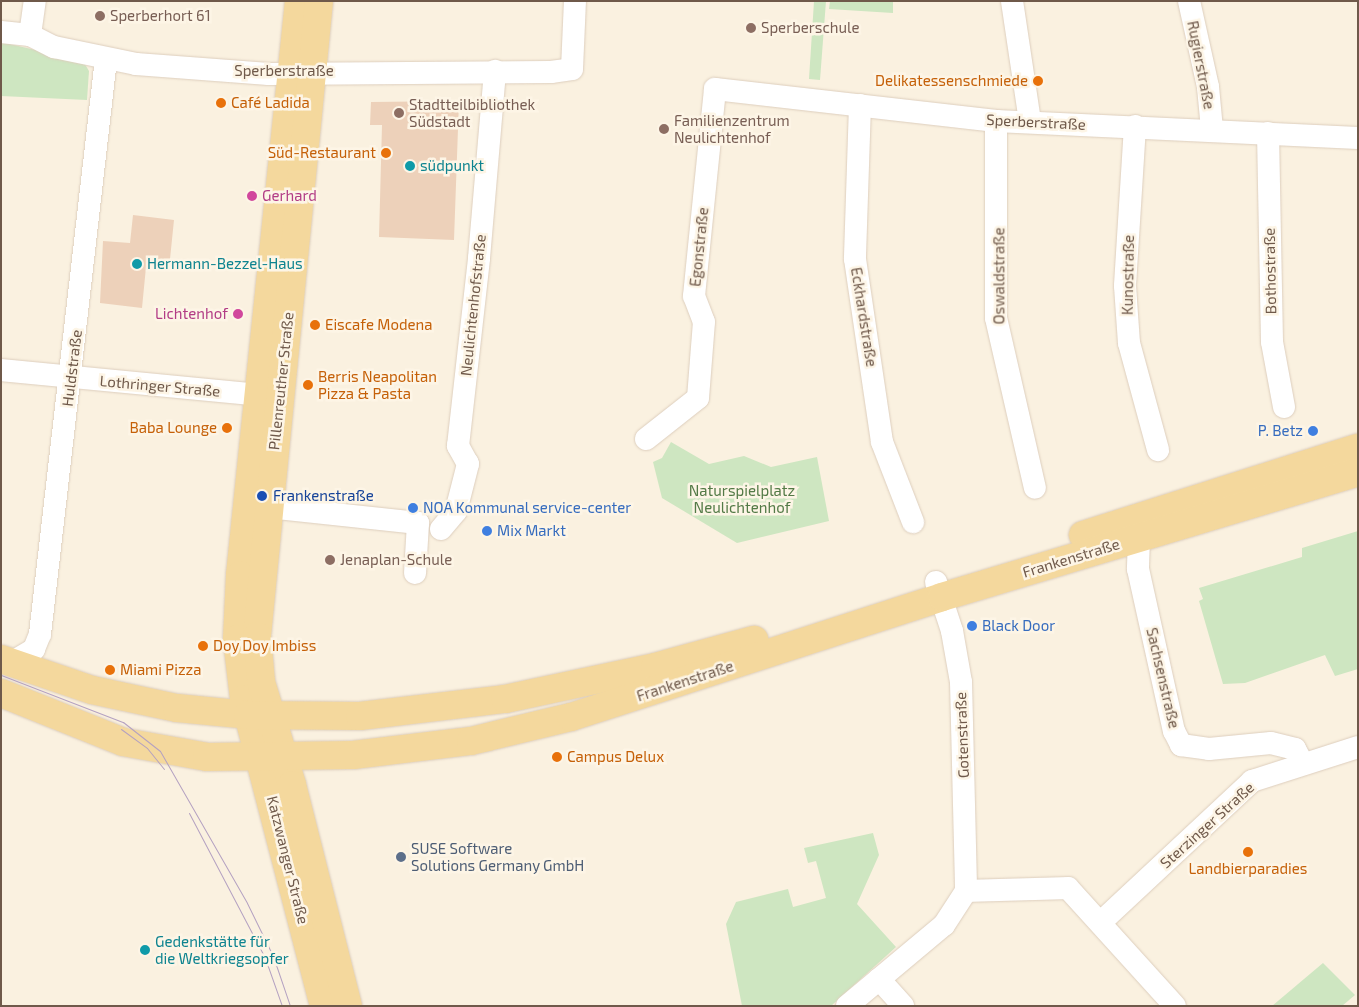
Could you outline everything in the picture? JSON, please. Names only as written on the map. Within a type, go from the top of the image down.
[{"type":"main road","name":"Pillenreuther Straße","points":[[260,715],[257,636],[303,72],[299,1]]},
{"type":"main road","name":"Pillenreuther Straße","points":[[260,715],[239,668],[237,616],[259,395],[303,72],[319,1]]},
{"type":"main road","name":"Frankenstraße","points":[[1,693],[135,745],[207,758],[273,758],[400,751],[542,726],[939,589],[1358,448]]},
{"type":"main road","name":"Frankenstraße","points":[[6,661],[139,701],[260,715],[404,713],[505,699],[694,657],[939,589],[1139,538],[1358,472]]},
{"type":"main road","name":"Katzwanger Straße","points":[[260,715],[348,1006]]},
{"type":"main road","name":"Katzwanger Straße","points":[[273,758],[324,1006]]},
{"type":"street","points":[[30,35],[35,1]]},
{"type":"street","name":"Sperberstraße","points":[[1,32],[30,35],[54,47],[106,59],[146,65],[303,72],[572,69],[575,1]]},
{"type":"street","points":[[1012,1],[1030,121]]},
{"type":"street","name":"Rugierstraße","points":[[1189,1],[1208,87],[1212,129]]},
{"type":"street","name":"Huldstraße","points":[[6,661],[29,653],[39,639],[71,378],[106,59]]},
{"type":"street","name":"Neulichtenhofstraße","points":[[441,529],[456,511],[468,464],[458,446],[480,258],[495,71]]},
{"type":"street","name":"Sperberstraße","points":[[715,89],[996,121],[1212,129],[1358,138]]},
{"type":"street","name":"Egonstraße","points":[[646,438],[698,398],[704,322],[694,296],[715,89]]},
{"type":"street","name":"Eckhardstraße","points":[[860,106],[855,259],[882,442],[914,522]]},
{"type":"street","name":"Oswaldstraße","points":[[996,121],[996,318],[1034,488]]},
{"type":"street","name":"Kunostraße","points":[[1136,126],[1124,286],[1129,343],[1158,450]]},
{"type":"street","name":"Bothostraße","points":[[1268,133],[1272,342],[1284,407]]},
{"type":"street","name":"Lothringer Straße","points":[[1,370],[259,395]]},
{"type":"street","points":[[268,507],[418,523],[415,573]]},
{"type":"street","name":"Sachsenstraße","points":[[1139,538],[1138,569],[1174,731],[1181,745],[1210,749],[1271,743],[1295,749],[1303,764]]},
{"type":"street","name":"Gotenstraße","points":[[939,589],[954,639],[962,702],[966,891]]},
{"type":"street","name":"Sterzinger Straße","points":[[1101,922],[1252,781],[1358,748]]},
{"type":"street","points":[[847,1006],[944,925],[966,891],[1068,888],[1101,922],[1175,1006]]},
{"type":"street","points":[[879,979],[903,1006]]},
{"type":"green space","points":[[814,1],[826,1],[820,80],[809,79]]},
{"type":"green space","points":[[830,1],[893,1],[893,13],[829,9]]},
{"type":"green space","points":[[1,42],[83,61],[89,71],[87,100],[1,96]]},
{"type":"green space","name":"Naturspielplatz Neulichtenhof","points":[[671,442],[709,464],[744,456],[771,467],[817,457],[829,521],[737,543],[662,498],[653,462],[662,458]]},
{"type":"green space","points":[[1358,531],[1358,669],[1335,676],[1325,655],[1245,683],[1223,684],[1199,601],[1203,599],[1199,588],[1302,557],[1302,548]]},
{"type":"green space","points":[[873,833],[879,855],[857,904],[896,947],[831,1006],[742,1006],[726,924],[736,902],[788,889],[793,907],[826,898],[816,861],[808,863],[804,848]]},
{"type":"green space","points":[[1323,963],[1355,995],[1342,1006],[1272,1006]]},
{"type":"building","name":"südpunkt","points":[[459,101],[454,240],[379,237],[382,125],[370,125],[371,102]]},
{"type":"building","name":"Hermann-Bezzel-Haus","points":[[133,215],[174,220],[169,269],[146,267],[142,308],[100,303],[103,241],[130,243]]},
{"type":"tram line","points":[[1,675],[123,722],[160,751],[247,903],[273,956],[290,1006]]},
{"type":"tram line","points":[[121,729],[147,748],[164,769]]},
{"type":"tram line","points":[[189,813],[265,958],[282,1006]]},
{"type":"place","name":"Sperberhort 61","points":[[100,16]]},
{"type":"place","name":"Sperberschule","points":[[751,28]]},
{"type":"place","name":"Delikatessenschmiede","points":[[1038,81]]},
{"type":"place","name":"Café Ladida","points":[[221,103]]},
{"type":"place","name":"Stadtteilbibliothek Südstadt","points":[[399,113]]},
{"type":"place","name":"Familienzentrum Neulichtenhof","points":[[664,129]]},
{"type":"place","name":"Süd-Restaurant","points":[[386,153]]},
{"type":"place","name":"südpunkt","points":[[410,166]]},
{"type":"place","name":"Gerhard","points":[[252,196]]},
{"type":"place","name":"Hermann-Bezzel-Haus","points":[[137,264]]},
{"type":"place","name":"Lichtenhof","points":[[238,314]]},
{"type":"place","name":"Eiscafe Modena","points":[[315,325]]},
{"type":"place","name":"Berris Neapolitan Pizza & Pasta","points":[[308,385]]},
{"type":"place","name":"Baba Lounge","points":[[227,428]]},
{"type":"place","name":"P. Betz","points":[[1313,431]]},
{"type":"place","name":"Frankenstraße","points":[[262,496]]},
{"type":"place","name":"NOA Kommunal service-center","points":[[413,508]]},
{"type":"place","name":"Mix Markt","points":[[487,531]]},
{"type":"place","name":"Jenaplan-Schule","points":[[330,560]]},
{"type":"place","name":"Black Door","points":[[972,626]]},
{"type":"place","name":"Doy Doy Imbiss","points":[[203,646]]},
{"type":"place","name":"Miami Pizza","points":[[110,670]]},
{"type":"place","name":"Campus Delux","points":[[557,757]]},
{"type":"place","name":"Landbierparadies","points":[[1248,852]]},
{"type":"place","name":"SUSE Software Solutions Germany GmbH","points":[[401,857]]},
{"type":"place","name":"Gedenkstätte für die Weltkriegsopfer","points":[[145,950]]}]
